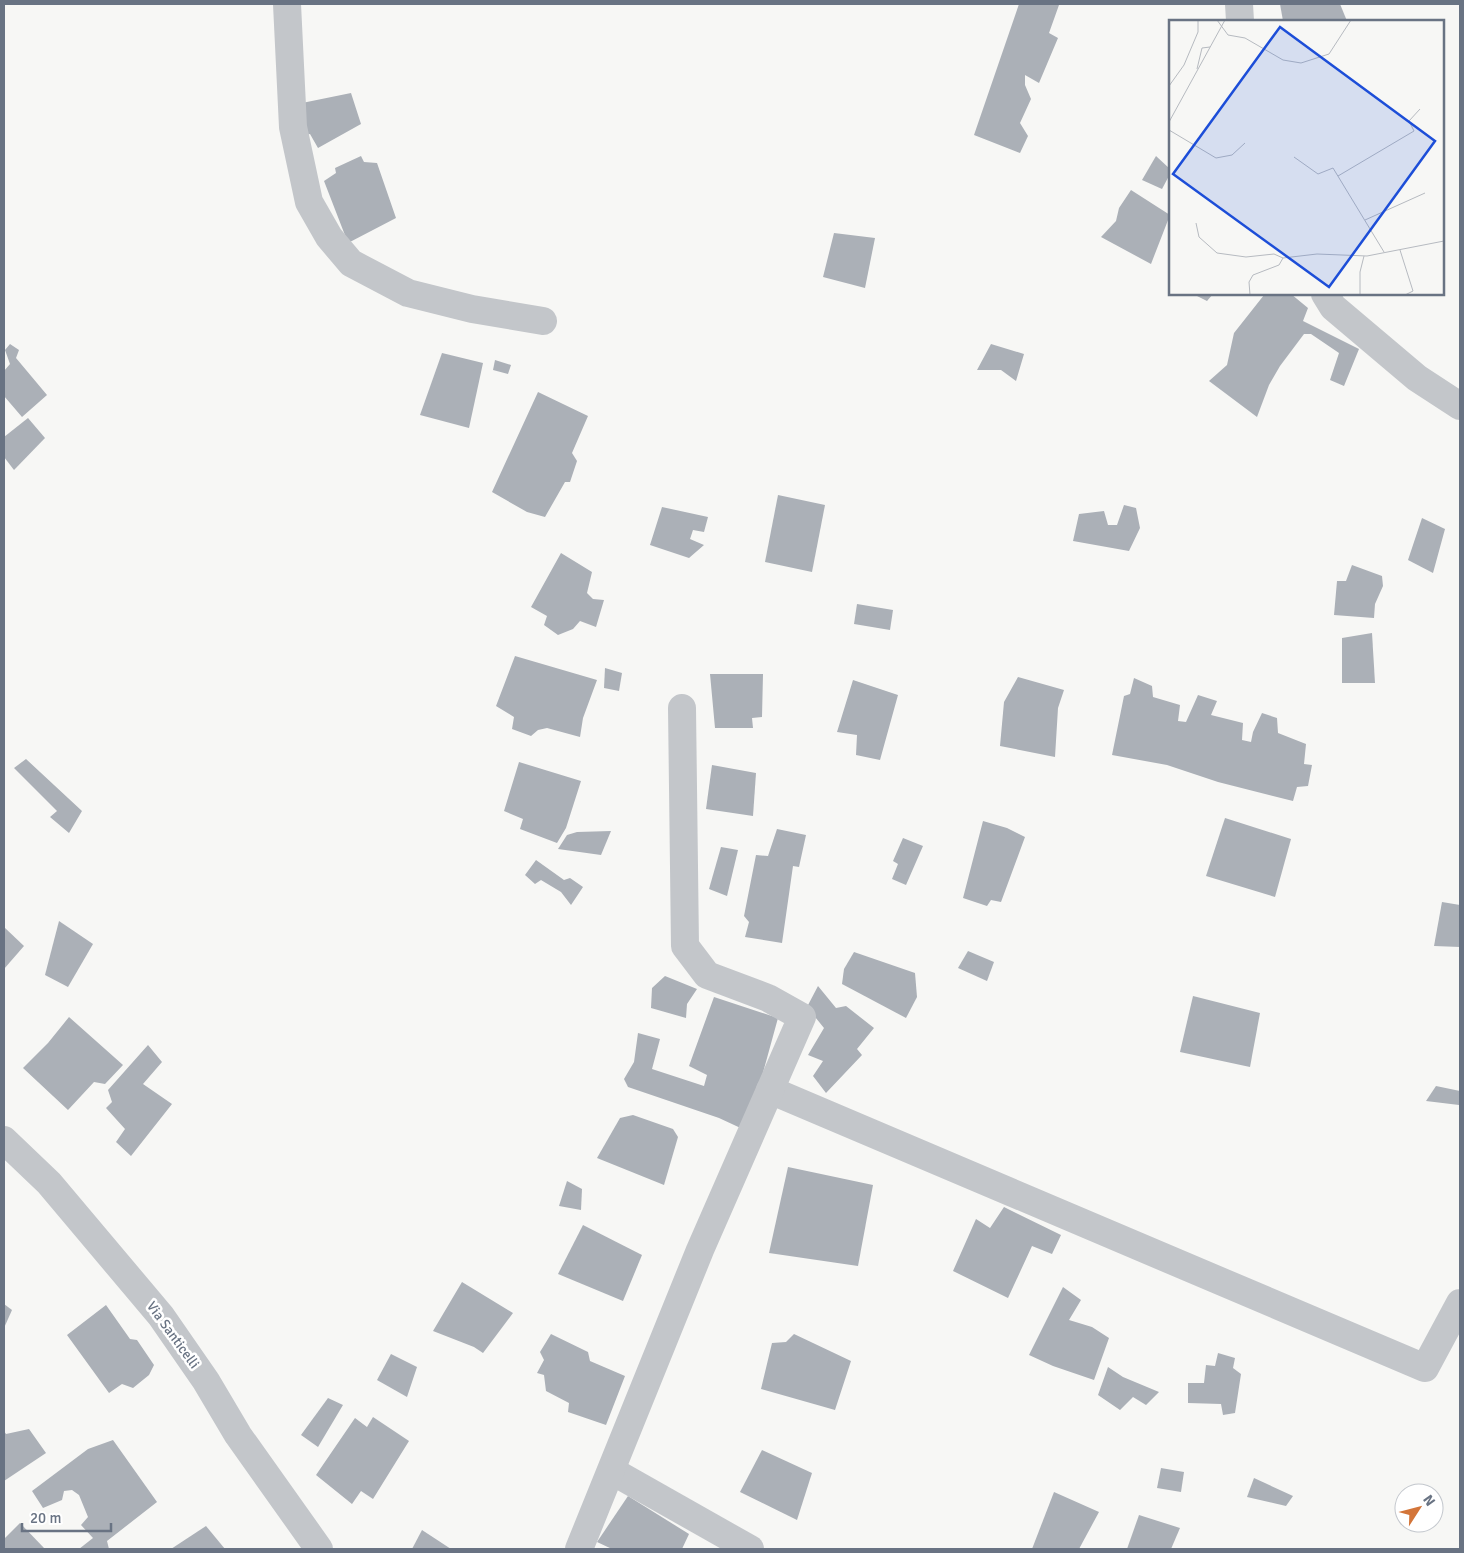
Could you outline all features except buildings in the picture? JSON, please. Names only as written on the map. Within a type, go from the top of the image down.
[{"type":"street","points":[[286,4],[293,127],[309,202],[329,237],[351,263],[408,293],[472,309],[543,321]]},
{"type":"street","points":[[1239,4],[1240,20]]},
{"type":"street","points":[[1326,295],[1333,307],[1417,378],[1460,406]]},
{"type":"street","points":[[579,1549],[700,1250],[802,1017],[768,998],[707,975],[684,946],[682,708]]},
{"type":"street","points":[[770,1090],[1426,1368],[1460,1303]]},
{"type":"street","name":"Via Santicelli","points":[[4,1140],[49,1182],[162,1316],[206,1381],[238,1435],[319,1549]]},
{"type":"street","points":[[612,1470],[750,1549]]}]
